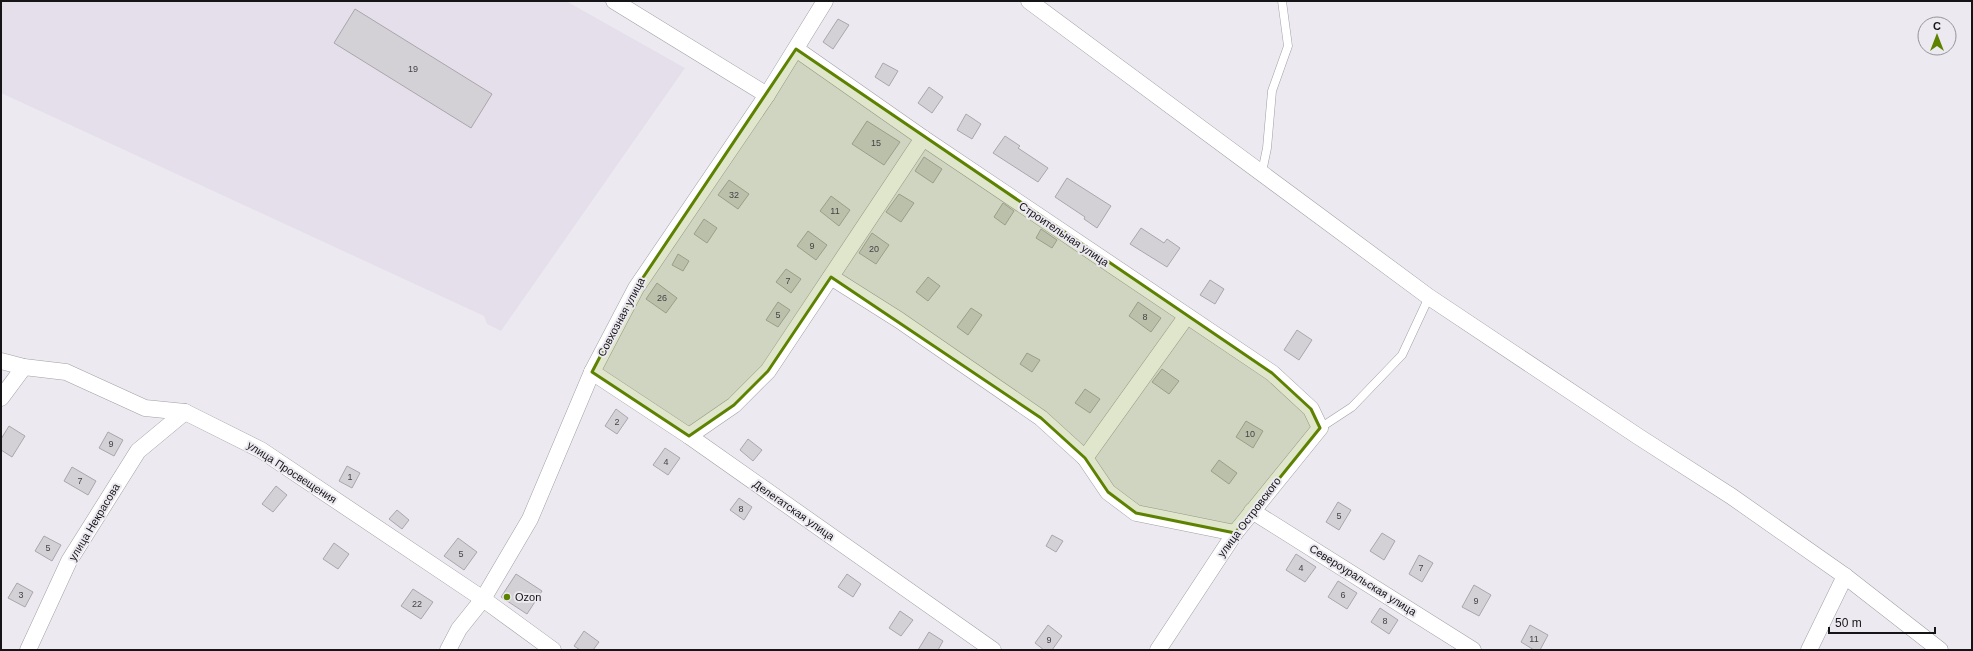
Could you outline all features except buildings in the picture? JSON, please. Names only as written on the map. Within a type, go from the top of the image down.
[{"type":"street","points":[[614,1],[768,94]]},
{"type":"street","name":"Совхозная улица","points":[[448,650],[459,629],[483,599],[530,519],[592,372],[636,288],[768,94],[825,1]]},
{"type":"street","points":[[1029,1],[1429,297],[1639,438],[1731,496],[1845,576],[1940,650]]},
{"type":"street","name":"Строительная улица","points":[[796,49],[923,138],[1272,374],[1311,409],[1320,428]]},
{"type":"street","points":[[689,436],[734,405],[768,371],[923,138]]},
{"type":"street","points":[[831,277],[899,320],[1042,418],[1085,458],[1108,492],[1136,513],[1235,533]]},
{"type":"street","points":[[1085,458],[1186,317]]},
{"type":"street","name":"улица Просвещения","points":[[1,361],[24,367],[66,372],[145,408],[185,412],[261,450],[483,599],[553,650]]},
{"type":"street","points":[[1,398],[24,367]]},
{"type":"street","name":"Делегатская улица","points":[[592,372],[689,436],[993,650]]},
{"type":"street","name":"улица Некрасова","points":[[28,650],[69,561],[126,469],[138,451],[185,412]]},
{"type":"street","name":"улица Островского","points":[[1158,650],[1235,533],[1320,428]]},
{"type":"street","name":"Североуральская улица","points":[[1252,511],[1473,650]]},
{"type":"street","points":[[1809,650],[1845,576]]},
{"type":"lane","points":[[1262,172],[1267,148],[1272,91],[1288,46],[1282,1]]},
{"type":"lane","points":[[1320,428],[1352,407],[1402,355],[1429,297]]},
{"type":"highlighted area","points":[[796,49],[1272,373],[1311,409],[1320,428],[1235,533],[1136,513],[1108,492],[1085,458],[1041,418],[831,277],[768,371],[734,405],[689,436],[592,372],[636,288]]},
{"type":"shaded area","points":[[1,1],[566,1],[685,68],[501,331],[487,324],[484,316],[1,93]]},
{"type":"place","name":"Ozon","points":[[507,597]]}]
